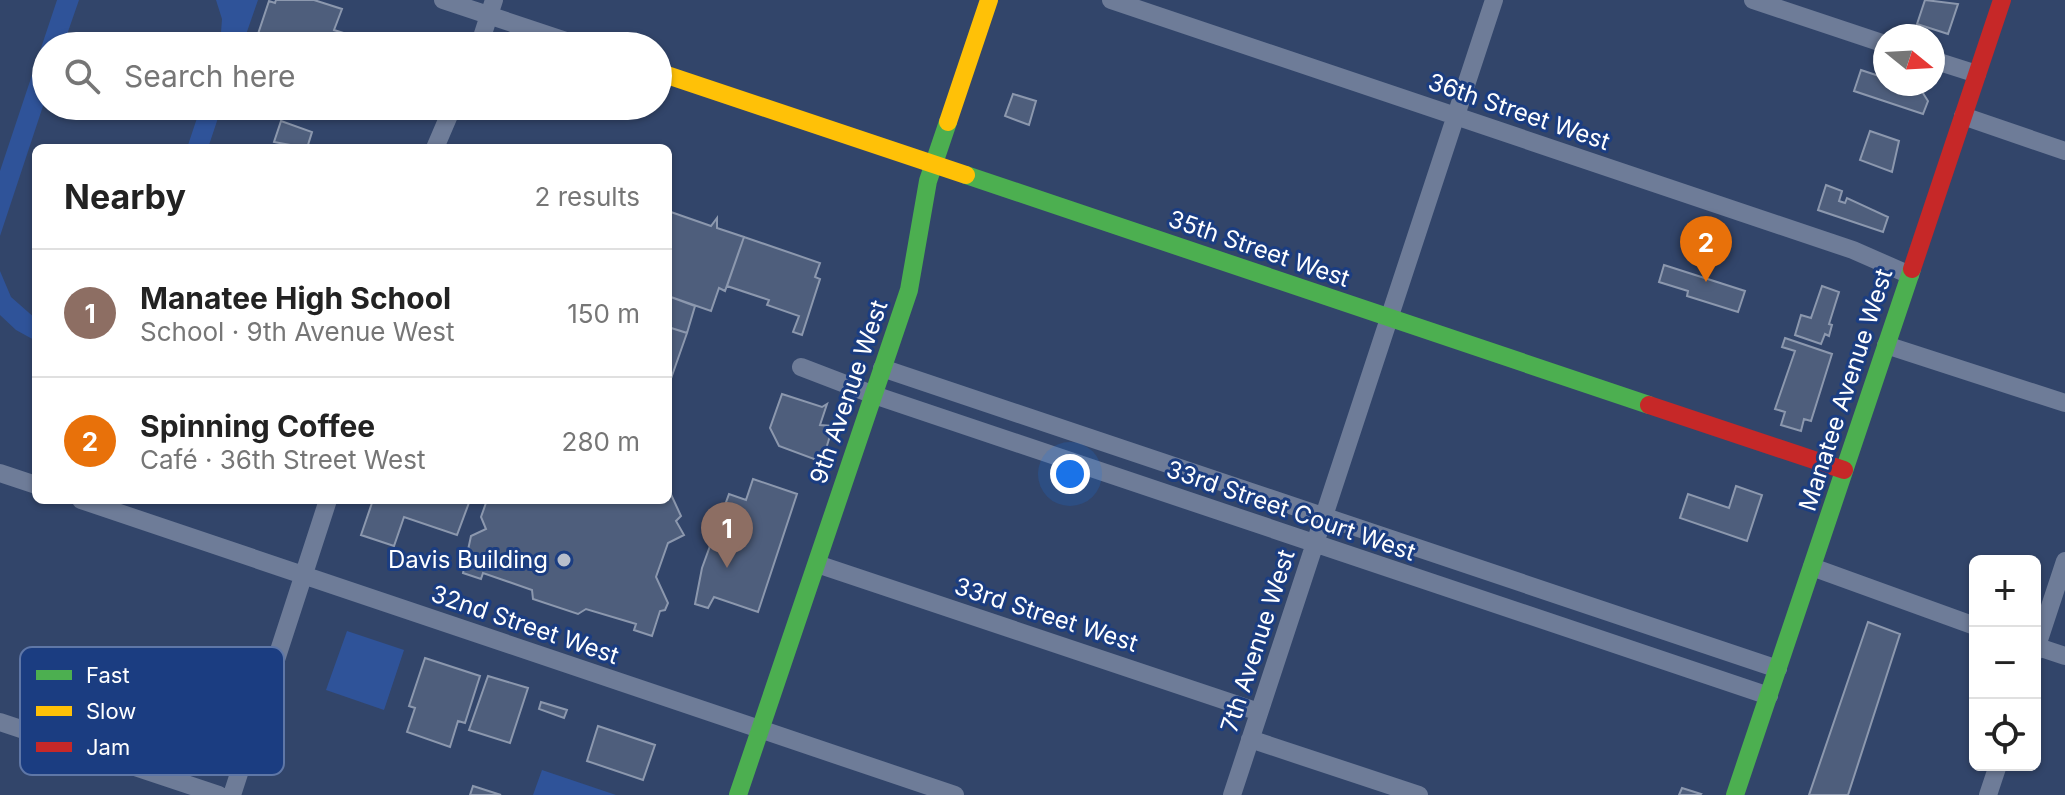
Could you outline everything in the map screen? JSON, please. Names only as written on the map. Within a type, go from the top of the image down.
[{"type":"street","points":[[443,0],[491,8],[548,32]]},
{"type":"street","name":"9th Avenue West","points":[[738,795],[909,290],[934,164],[989,0]]},
{"type":"street","name":"36th Street West","points":[[1111,0],[1853,250],[1910,275]]},
{"type":"street","name":"7th Avenue West","points":[[1232,795],[1494,0]]},
{"type":"street","points":[[1753,0],[1873,40]]},
{"type":"street","name":"Manatee Avenue West","points":[[1735,795],[2002,0]]},
{"type":"street","points":[[483,32],[491,8]]},
{"type":"street","points":[[1945,64],[1977,74]]},
{"type":"street","name":"35th Street West","points":[[672,77],[1844,470]]},
{"type":"street","points":[[1963,116],[2065,151]]},
{"type":"street","points":[[437,144],[447,120]]},
{"type":"street","points":[[1886,345],[2065,403]]},
{"type":"street","name":"33rd Street Court West","points":[[801,367],[874,395],[1315,545],[1769,696]]},
{"type":"street","name":"33rd Street Court West","points":[[882,368],[1778,669]]},
{"type":"street","points":[[0,473],[32,484]]},
{"type":"street","name":"32nd Street West","points":[[93,504],[955,795]]},
{"type":"street","points":[[282,647],[327,504]]},
{"type":"street","points":[[2041,633],[2065,561]]},
{"type":"street","name":"33rd Street West","points":[[817,564],[1259,712]]},
{"type":"street","points":[[1812,567],[1969,624]]},
{"type":"street","points":[[2041,649],[2065,656]]},
{"type":"street","points":[[0,722],[20,729]]},
{"type":"street","points":[[1250,739],[1419,795]]},
{"type":"street","points":[[1988,795],[1996,771]]},
{"type":"street","points":[[159,775],[219,795]]},
{"type":"street","points":[[232,795],[239,775]]},
{"type":"shaded area","points":[[57,0],[79,0],[68,32],[46,32]]},
{"type":"shaded area","points":[[216,0],[258,0],[247,32],[221,32],[222,19]]},
{"type":"shaded area","points":[[32,75],[32,120],[38,120],[0,236],[0,171]]},
{"type":"shaded area","points":[[196,120],[217,120],[209,144],[188,144]]},
{"type":"shaded area","points":[[0,271],[11,297],[32,315],[32,339],[16,330],[0,315]]},
{"type":"shaded area","points":[[347,631],[404,650],[384,710],[326,690]]},
{"type":"shaded area","points":[[542,770],[616,795],[533,795]]},
{"type":"building","points":[[276,0],[314,0],[342,9],[334,30],[340,32],[259,32],[269,1],[275,3]]},
{"type":"building","points":[[1925,0],[1958,4],[1948,34],[1945,33],[1945,24],[1917,24]]},
{"type":"building","points":[[1861,70],[1873,74],[1873,96],[1925,96],[1928,101],[1923,114],[1854,91]]},
{"type":"building","points":[[1013,94],[1036,101],[1029,125],[1005,116]]},
{"type":"building","points":[[281,121],[312,132],[308,144],[274,142]]},
{"type":"building","points":[[1870,131],[1899,141],[1892,172],[1860,160]]},
{"type":"building","points":[[1826,185],[1842,191],[1839,201],[1845,203],[1847,198],[1888,217],[1883,232],[1818,210]]},
{"type":"building","points":[[672,212],[711,226],[717,218],[717,228],[744,237],[725,291],[719,288],[711,311],[672,297]]},
{"type":"building","points":[[744,237],[820,263],[815,277],[820,279],[802,335],[793,332],[799,316],[767,305],[769,300],[727,286]]},
{"type":"building","points":[[1664,265],[1745,291],[1738,312],[1687,296],[1688,291],[1659,282]]},
{"type":"building","points":[[1822,286],[1839,292],[1829,324],[1832,325],[1829,336],[1825,334],[1821,344],[1795,335],[1801,315],[1811,318]]},
{"type":"building","points":[[672,297],[695,306],[687,333],[672,328]]},
{"type":"building","points":[[672,328],[687,333],[672,376]]},
{"type":"building","points":[[1785,338],[1832,354],[1811,421],[1804,419],[1801,431],[1781,425],[1785,412],[1775,409],[1795,351],[1782,347]]},
{"type":"building","points":[[782,394],[822,407],[827,404],[820,425],[833,426],[822,462],[779,446],[770,428]]},
{"type":"building","points":[[753,479],[797,494],[758,612],[714,597],[708,608],[695,604],[702,568],[729,494],[746,500]]},
{"type":"building","points":[[1736,486],[1762,495],[1747,541],[1680,518],[1688,494],[1729,508]]},
{"type":"building","name":"Davis Building","points":[[672,497],[681,516],[676,521],[684,535],[668,543],[656,577],[668,603],[665,610],[660,611],[652,636],[634,630],[636,624],[586,609],[578,614],[533,599],[532,590],[483,573],[481,579],[463,573],[471,536],[486,529],[481,517],[486,504],[672,504]]},
{"type":"building","points":[[372,504],[469,504],[457,535],[404,517],[394,546],[361,535]]},
{"type":"building","points":[[1868,622],[1900,634],[1848,795],[1809,795]]},
{"type":"building","points":[[425,658],[480,676],[465,723],[458,721],[450,747],[407,732],[415,708],[409,706]]},
{"type":"building","points":[[488,676],[528,688],[510,743],[469,730]]},
{"type":"building","points":[[541,702],[567,710],[564,718],[539,709]]},
{"type":"building","points":[[598,726],[655,745],[643,780],[587,761]]},
{"type":"building","points":[[473,786],[501,795],[470,795]]},
{"type":"building","points":[[1682,788],[1701,794],[1679,795]]},
{"type":"traffic: fast","points":[[738,795],[909,290],[928,181],[948,122]]},
{"type":"traffic: fast","points":[[966,175],[1649,405]]},
{"type":"traffic: fast","points":[[1735,795],[1912,269]]},
{"type":"traffic: slow","points":[[948,122],[989,0]]},
{"type":"traffic: slow","points":[[672,77],[966,175]]},
{"type":"traffic: jam","points":[[1912,269],[2002,0]]},
{"type":"traffic: jam","points":[[1649,405],[1844,470]]},
{"type":"place","name":"Spinning Coffee","points":[[1706,282]]},
{"type":"place","name":"Davis Building","points":[[564,560]]},
{"type":"place","name":"Manatee High School","points":[[727,568]]}]
